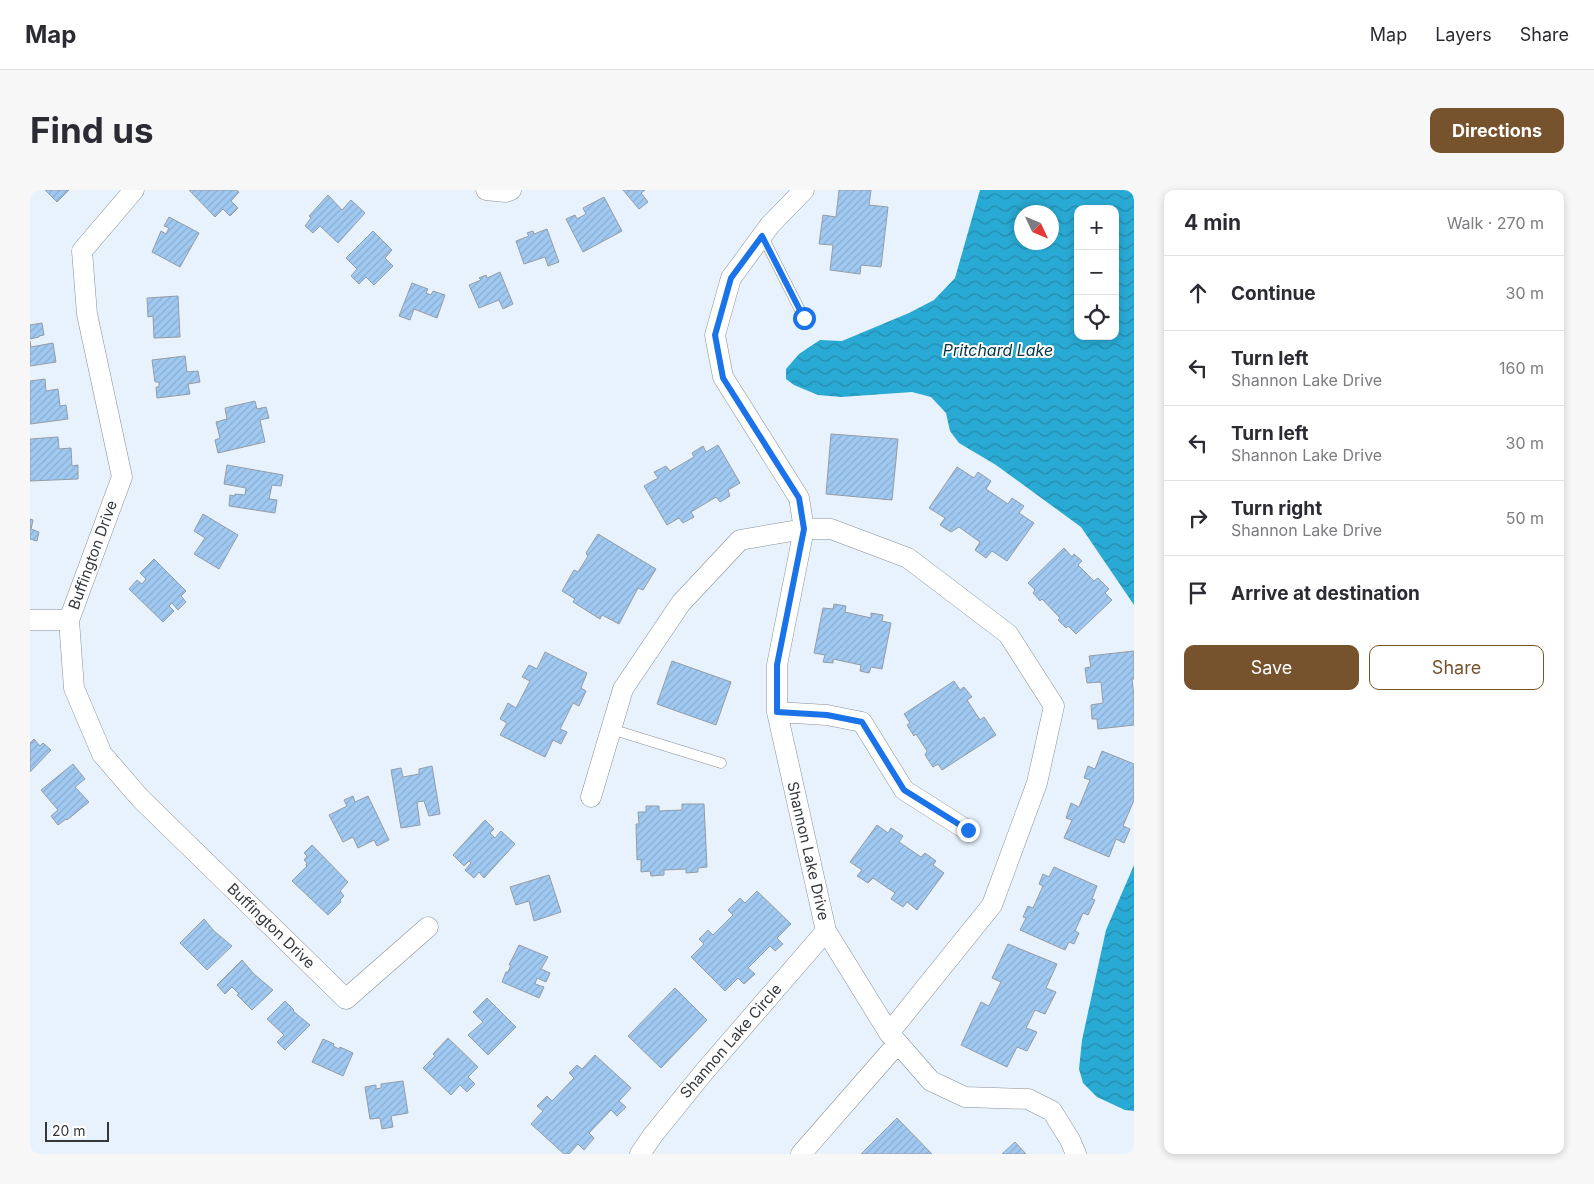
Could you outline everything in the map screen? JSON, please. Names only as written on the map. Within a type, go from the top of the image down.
[{"type":"street","name":"Buffington Drive","points":[[134,190],[82,251],[87,314],[122,477],[69,620],[74,688],[102,754],[140,798],[346,999],[428,927]]},
{"type":"street","points":[[486,190],[506,192],[511,190]]},
{"type":"street","name":"Shannon Lake Drive","points":[[804,190],[770,225],[731,278],[715,335],[723,378],[799,498],[804,529],[777,665],[777,712],[826,931],[894,1038],[931,1080],[965,1097],[1028,1099],[1052,1110],[1076,1154]]},
{"type":"street","points":[[592,797],[623,689],[681,603],[740,540],[804,529],[830,529],[908,558],[1008,634],[1054,706],[1037,784],[992,905],[894,1038],[801,1154]]},
{"type":"street","points":[[30,620],[69,620]]},
{"type":"street","points":[[777,712],[827,715],[862,722],[904,790],[968,830]]},
{"type":"street","name":"Shannon Lake Circle","points":[[640,1154],[704,1072],[826,931]]},
{"type":"lane","points":[[762,236],[804,318]]},
{"type":"lane","points":[[611,730],[721,763]]},
{"type":"water","name":"Pritchard Lake","points":[[980,190],[1134,190],[1134,605],[1081,527],[996,465],[959,443],[950,431],[946,413],[931,397],[912,392],[841,397],[818,395],[794,385],[786,379],[786,369],[799,354],[820,340],[842,341],[909,313],[934,300],[955,278]]},
{"type":"water","points":[[1134,865],[1134,1111],[1125,1110],[1097,1097],[1083,1083],[1079,1069],[1082,1040],[1106,930]]},
{"type":"building","points":[[45,190],[69,190],[57,202]]},
{"type":"building","points":[[189,190],[236,190],[239,192],[231,201],[238,208],[230,216],[223,209],[215,217]]},
{"type":"building","points":[[623,190],[645,190],[641,193],[648,202],[639,209]]},
{"type":"building","points":[[839,190],[871,190],[869,205],[888,207],[881,267],[861,265],[860,274],[830,270],[833,245],[819,244],[823,215],[836,217]]},
{"type":"building","points":[[328,195],[342,210],[351,200],[365,213],[338,243],[320,226],[313,233],[305,226],[311,218],[309,216]]},
{"type":"building","points":[[604,197],[622,231],[583,252],[566,219],[575,215],[577,219],[586,214],[583,208]]},
{"type":"building","points":[[169,217],[199,233],[180,267],[152,252],[161,231],[166,234],[169,228],[164,226]]},
{"type":"building","points":[[547,229],[559,262],[548,266],[545,257],[524,264],[516,241],[529,236],[527,233],[533,231],[534,234]]},
{"type":"building","points":[[373,231],[392,250],[385,258],[393,266],[374,285],[366,277],[359,284],[351,276],[357,269],[346,258]]},
{"type":"building","points":[[500,272],[513,304],[503,309],[499,300],[479,308],[469,285],[481,280],[479,278],[486,275],[487,278]]},
{"type":"building","points":[[412,283],[428,289],[426,293],[431,295],[433,291],[445,295],[437,318],[414,309],[410,320],[399,316]]},
{"type":"building","points":[[178,296],[180,337],[154,338],[153,316],[148,317],[147,298]]},
{"type":"building","points":[[42,323],[44,335],[30,339],[30,325]]},
{"type":"building","points":[[30,341],[31,347],[53,343],[56,362],[30,366]]},
{"type":"building","points":[[185,356],[187,372],[198,371],[200,382],[188,384],[190,394],[157,398],[156,387],[159,387],[159,382],[155,382],[152,360]]},
{"type":"building","points":[[45,379],[46,391],[58,389],[60,406],[66,405],[68,419],[30,424],[30,381]]},
{"type":"building","points":[[255,401],[257,409],[266,407],[269,418],[260,420],[265,442],[218,453],[215,440],[220,438],[216,422],[227,419],[225,408]]},
{"type":"building","points":[[831,434],[898,439],[892,500],[826,494]]},
{"type":"building","points":[[58,437],[59,449],[71,448],[72,466],[78,465],[78,479],[30,481],[30,439]]},
{"type":"building","points":[[718,445],[740,483],[728,490],[730,496],[720,502],[716,497],[691,512],[694,517],[683,523],[679,518],[667,525],[644,486],[658,478],[654,472],[666,466],[670,471],[694,457],[692,453],[703,446],[706,452]]},
{"type":"building","points":[[227,465],[283,475],[281,486],[272,485],[269,499],[277,500],[275,513],[229,506],[230,495],[245,495],[246,488],[224,484]]},
{"type":"building","points":[[957,467],[974,478],[978,472],[991,481],[986,489],[1008,504],[1012,498],[1024,506],[1019,513],[1034,523],[1007,561],[992,551],[986,558],[975,550],[980,542],[959,527],[951,532],[940,525],[945,518],[929,508]]},
{"type":"building","points":[[203,514],[238,535],[219,569],[194,554],[205,538],[194,531]]},
{"type":"building","points":[[30,519],[33,520],[31,529],[39,532],[37,541],[30,539]]},
{"type":"building","points":[[598,534],[656,569],[643,590],[638,588],[619,624],[602,615],[600,619],[573,602],[575,599],[562,591],[574,570],[578,572],[588,556],[586,553]]},
{"type":"building","points":[[1064,548],[1072,557],[1074,554],[1082,561],[1078,565],[1094,581],[1098,578],[1109,589],[1105,593],[1112,600],[1076,634],[1058,620],[1060,618],[1042,599],[1040,601],[1033,593],[1035,590],[1028,583]]},
{"type":"building","points":[[154,559],[186,591],[181,596],[186,602],[178,610],[172,603],[169,606],[174,611],[163,622],[129,589],[137,580],[142,584],[146,579],[140,573]]},
{"type":"building","points":[[834,604],[846,606],[845,612],[871,618],[871,613],[883,615],[882,621],[891,623],[882,669],[871,667],[869,673],[860,671],[861,665],[833,659],[833,663],[823,662],[825,655],[814,653],[823,608],[833,609]]},
{"type":"building","points":[[1134,651],[1134,679],[1132,679],[1134,725],[1098,729],[1097,719],[1092,719],[1091,705],[1103,703],[1101,682],[1087,683],[1085,668],[1091,667],[1089,656]]},
{"type":"building","points":[[545,652],[587,673],[581,688],[586,691],[579,706],[573,703],[560,729],[567,732],[561,744],[553,740],[545,757],[500,735],[507,723],[500,719],[508,703],[516,708],[530,681],[522,677],[529,665],[537,669]]},
{"type":"building","points":[[672,661],[731,682],[716,725],[657,704]]},
{"type":"building","points":[[954,681],[960,690],[964,687],[972,697],[967,700],[980,720],[984,717],[996,735],[942,770],[938,764],[933,767],[925,755],[927,751],[916,734],[914,736],[907,725],[910,723],[904,714]]},
{"type":"building","points":[[34,739],[40,746],[43,743],[51,750],[30,772],[30,743]]},
{"type":"building","points":[[1102,751],[1134,764],[1134,800],[1123,826],[1130,829],[1124,843],[1116,839],[1109,857],[1064,838],[1072,820],[1066,818],[1071,803],[1079,807],[1090,780],[1084,778],[1088,766],[1095,769]]},
{"type":"building","points":[[73,764],[85,779],[75,787],[89,802],[58,825],[51,816],[58,810],[41,790]]},
{"type":"building","points":[[432,766],[440,814],[429,816],[424,801],[417,802],[420,825],[401,828],[391,770],[401,768],[403,777],[419,774],[419,769]]},
{"type":"building","points":[[353,796],[355,802],[368,796],[389,840],[377,846],[374,840],[358,848],[353,837],[343,842],[329,815],[347,806],[344,800]]},
{"type":"building","points":[[682,804],[704,804],[707,867],[698,868],[698,872],[686,873],[686,869],[664,870],[664,875],[651,876],[650,871],[641,872],[641,859],[637,860],[636,824],[639,824],[638,812],[646,812],[646,806],[659,806],[659,811],[682,810]]},
{"type":"building","points":[[485,820],[494,829],[490,833],[495,838],[501,831],[515,844],[484,878],[479,872],[474,878],[465,870],[471,863],[469,861],[464,866],[453,855]]},
{"type":"building","points":[[877,825],[888,833],[891,828],[903,836],[899,842],[921,857],[925,853],[936,861],[933,865],[944,873],[917,910],[907,902],[903,907],[891,899],[895,893],[873,878],[868,883],[857,876],[862,870],[850,862]]},
{"type":"building","points":[[312,845],[348,882],[340,891],[344,896],[340,900],[341,902],[328,915],[292,881],[307,866],[304,860],[307,856],[304,853]]},
{"type":"building","points":[[1054,867],[1097,886],[1092,899],[1095,900],[1088,915],[1083,913],[1075,931],[1079,933],[1074,944],[1069,942],[1065,950],[1020,930],[1026,918],[1023,917],[1028,906],[1033,908],[1043,886],[1039,884],[1043,874],[1049,877]]},
{"type":"building","points":[[549,875],[561,912],[534,921],[529,901],[516,905],[510,887]]},
{"type":"building","points":[[757,891],[791,924],[777,938],[783,944],[775,951],[770,946],[748,968],[755,974],[744,984],[738,978],[725,991],[691,957],[704,944],[699,939],[708,930],[713,935],[733,915],[728,910],[740,898],[745,903]]},
{"type":"building","points":[[204,919],[214,931],[232,946],[207,970],[180,943]]},
{"type":"building","points":[[1008,944],[1057,964],[1046,988],[1056,992],[1045,1014],[1035,1010],[1026,1028],[1037,1032],[1027,1051],[1017,1047],[1007,1067],[961,1045],[981,1002],[989,1006],[1001,982],[992,978]]},
{"type":"building","points":[[519,945],[548,957],[541,969],[550,973],[546,982],[537,978],[535,984],[544,987],[539,998],[502,982]]},
{"type":"building","points":[[242,960],[254,974],[273,990],[252,1010],[232,987],[225,994],[217,985]]},
{"type":"building","points":[[675,988],[707,1020],[661,1068],[628,1036]]},
{"type":"building","points":[[487,998],[516,1027],[488,1055],[468,1035],[483,1022],[473,1012]]},
{"type":"building","points":[[285,1001],[293,1011],[310,1025],[285,1050],[277,1042],[284,1035],[267,1019]]},
{"type":"building","points":[[448,1038],[478,1067],[468,1077],[475,1084],[467,1092],[460,1085],[451,1095],[423,1068],[435,1056],[433,1054]]},
{"type":"building","points":[[323,1039],[334,1044],[333,1046],[339,1049],[340,1047],[353,1053],[343,1076],[312,1062]]},
{"type":"building","points":[[595,1055],[631,1088],[619,1101],[626,1107],[617,1116],[611,1110],[589,1133],[594,1138],[584,1150],[578,1144],[569,1154],[564,1154],[531,1124],[543,1111],[537,1106],[547,1096],[552,1101],[574,1078],[569,1073],[577,1065],[582,1069]]},
{"type":"building","points":[[403,1081],[408,1113],[391,1116],[393,1127],[382,1129],[380,1118],[370,1119],[365,1087],[376,1085],[376,1089],[381,1088],[381,1084]]},
{"type":"building","points":[[897,1118],[932,1154],[861,1154]]},
{"type":"building","points":[[1015,1142],[1026,1154],[1002,1154]]},
{"type":"route","points":[[804,318],[762,236],[731,278],[715,335],[723,378],[799,498],[804,529],[777,665],[777,712],[827,715],[862,722],[904,790],[968,830]]}]
